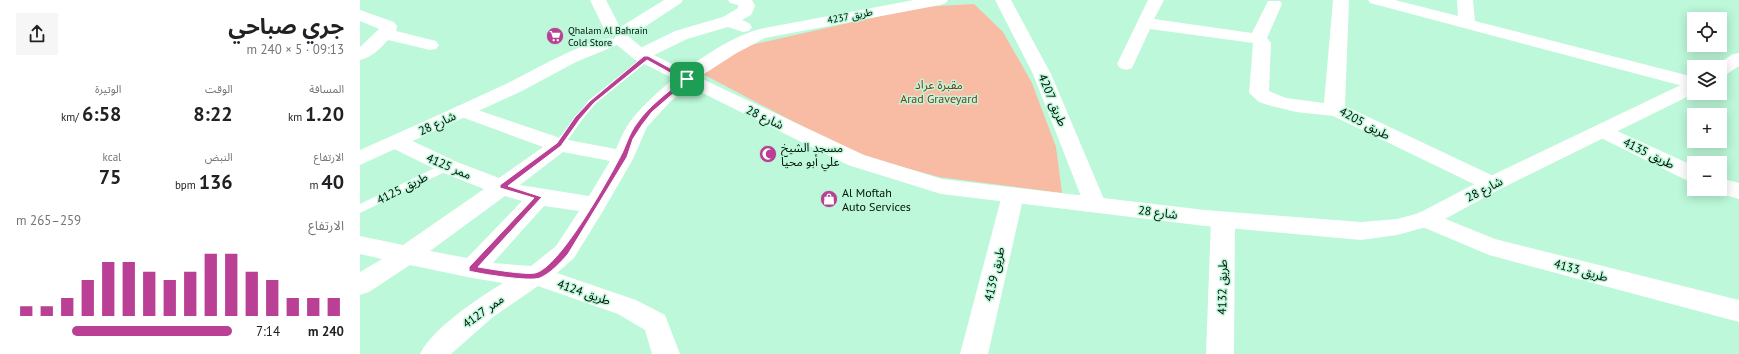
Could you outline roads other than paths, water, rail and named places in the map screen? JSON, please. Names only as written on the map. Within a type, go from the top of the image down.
[{"type":"street","points":[[598,0],[614,36],[675,0]]},
{"type":"street","points":[[643,56],[682,35],[729,21],[745,10],[747,6],[745,2],[736,0]]},
{"type":"street","name":"طريق 4237","points":[[537,276],[553,266],[565,252],[595,205],[623,157],[630,139],[646,115],[687,79],[738,45],[760,34],[940,0]]},
{"type":"street","name":"طريق 4207","points":[[1003,0],[1042,74],[1095,204]]},
{"type":"street","points":[[1126,64],[1156,0]]},
{"type":"street","name":"طريق 4205","points":[[1341,0],[1334,104],[1337,110],[1492,184]]},
{"type":"street","points":[[1376,0],[1687,82]]},
{"type":"street","points":[[1465,0],[1467,24]]},
{"type":"street","points":[[1258,39],[1274,4]]},
{"type":"street","points":[[360,15],[387,30],[430,44]]},
{"type":"street","points":[[729,21],[760,34]]},
{"type":"street","points":[[1144,23],[1258,39],[1262,43],[1259,93],[1265,99],[1337,110]]},
{"type":"street","points":[[360,55],[387,30]]},
{"type":"street","name":"شارع 28","points":[[363,158],[515,87],[614,36],[643,56],[687,79],[856,160],[941,186],[1223,220],[1361,231],[1397,227],[1426,219],[1492,184],[1604,131],[1687,88]]},
{"type":"street","points":[[1727,66],[1739,58]]},
{"type":"street","points":[[463,111],[559,145],[623,157]]},
{"type":"street","name":"طريق 4135","points":[[1604,131],[1687,172]]},
{"type":"street","name":"ممر 4125","points":[[397,142],[445,167],[502,187],[539,197],[595,205]]},
{"type":"street","points":[[360,285],[405,256],[559,145]]},
{"type":"street","points":[[1727,188],[1739,191]]},
{"type":"street","name":"طريق 4139","points":[[974,354],[1013,195]]},
{"type":"street","points":[[472,269],[539,197]]},
{"type":"street","name":"طريق 4133","points":[[1426,219],[1489,246],[1739,311]]},
{"type":"street","name":"طريق 4132","points":[[1220,354],[1223,220]]},
{"type":"street","name":"طريق 4124","points":[[360,245],[405,256],[472,269],[537,276],[627,307],[656,323],[666,354]]},
{"type":"street","name":"ممر 4127","points":[[434,354],[453,333],[502,296],[537,276]]},
{"type":"lane","points":[[559,145],[578,118],[592,102],[643,56]]},
{"type":"lane","name":"طريق 4125","points":[[360,210],[445,167]]},
{"type":"place","name":"Qhalam Al Bahrain Cold Store","points":[[555,36]]},
{"type":"place","name":"مسجد الشيخ علي أبو محيا","points":[[768,154]]},
{"type":"place","name":"Al Moftah Auto Services","points":[[829,199]]},
{"type":"park label","name":"مقبرة عراد Arad Graveyard","points":[[939,91]]}]
